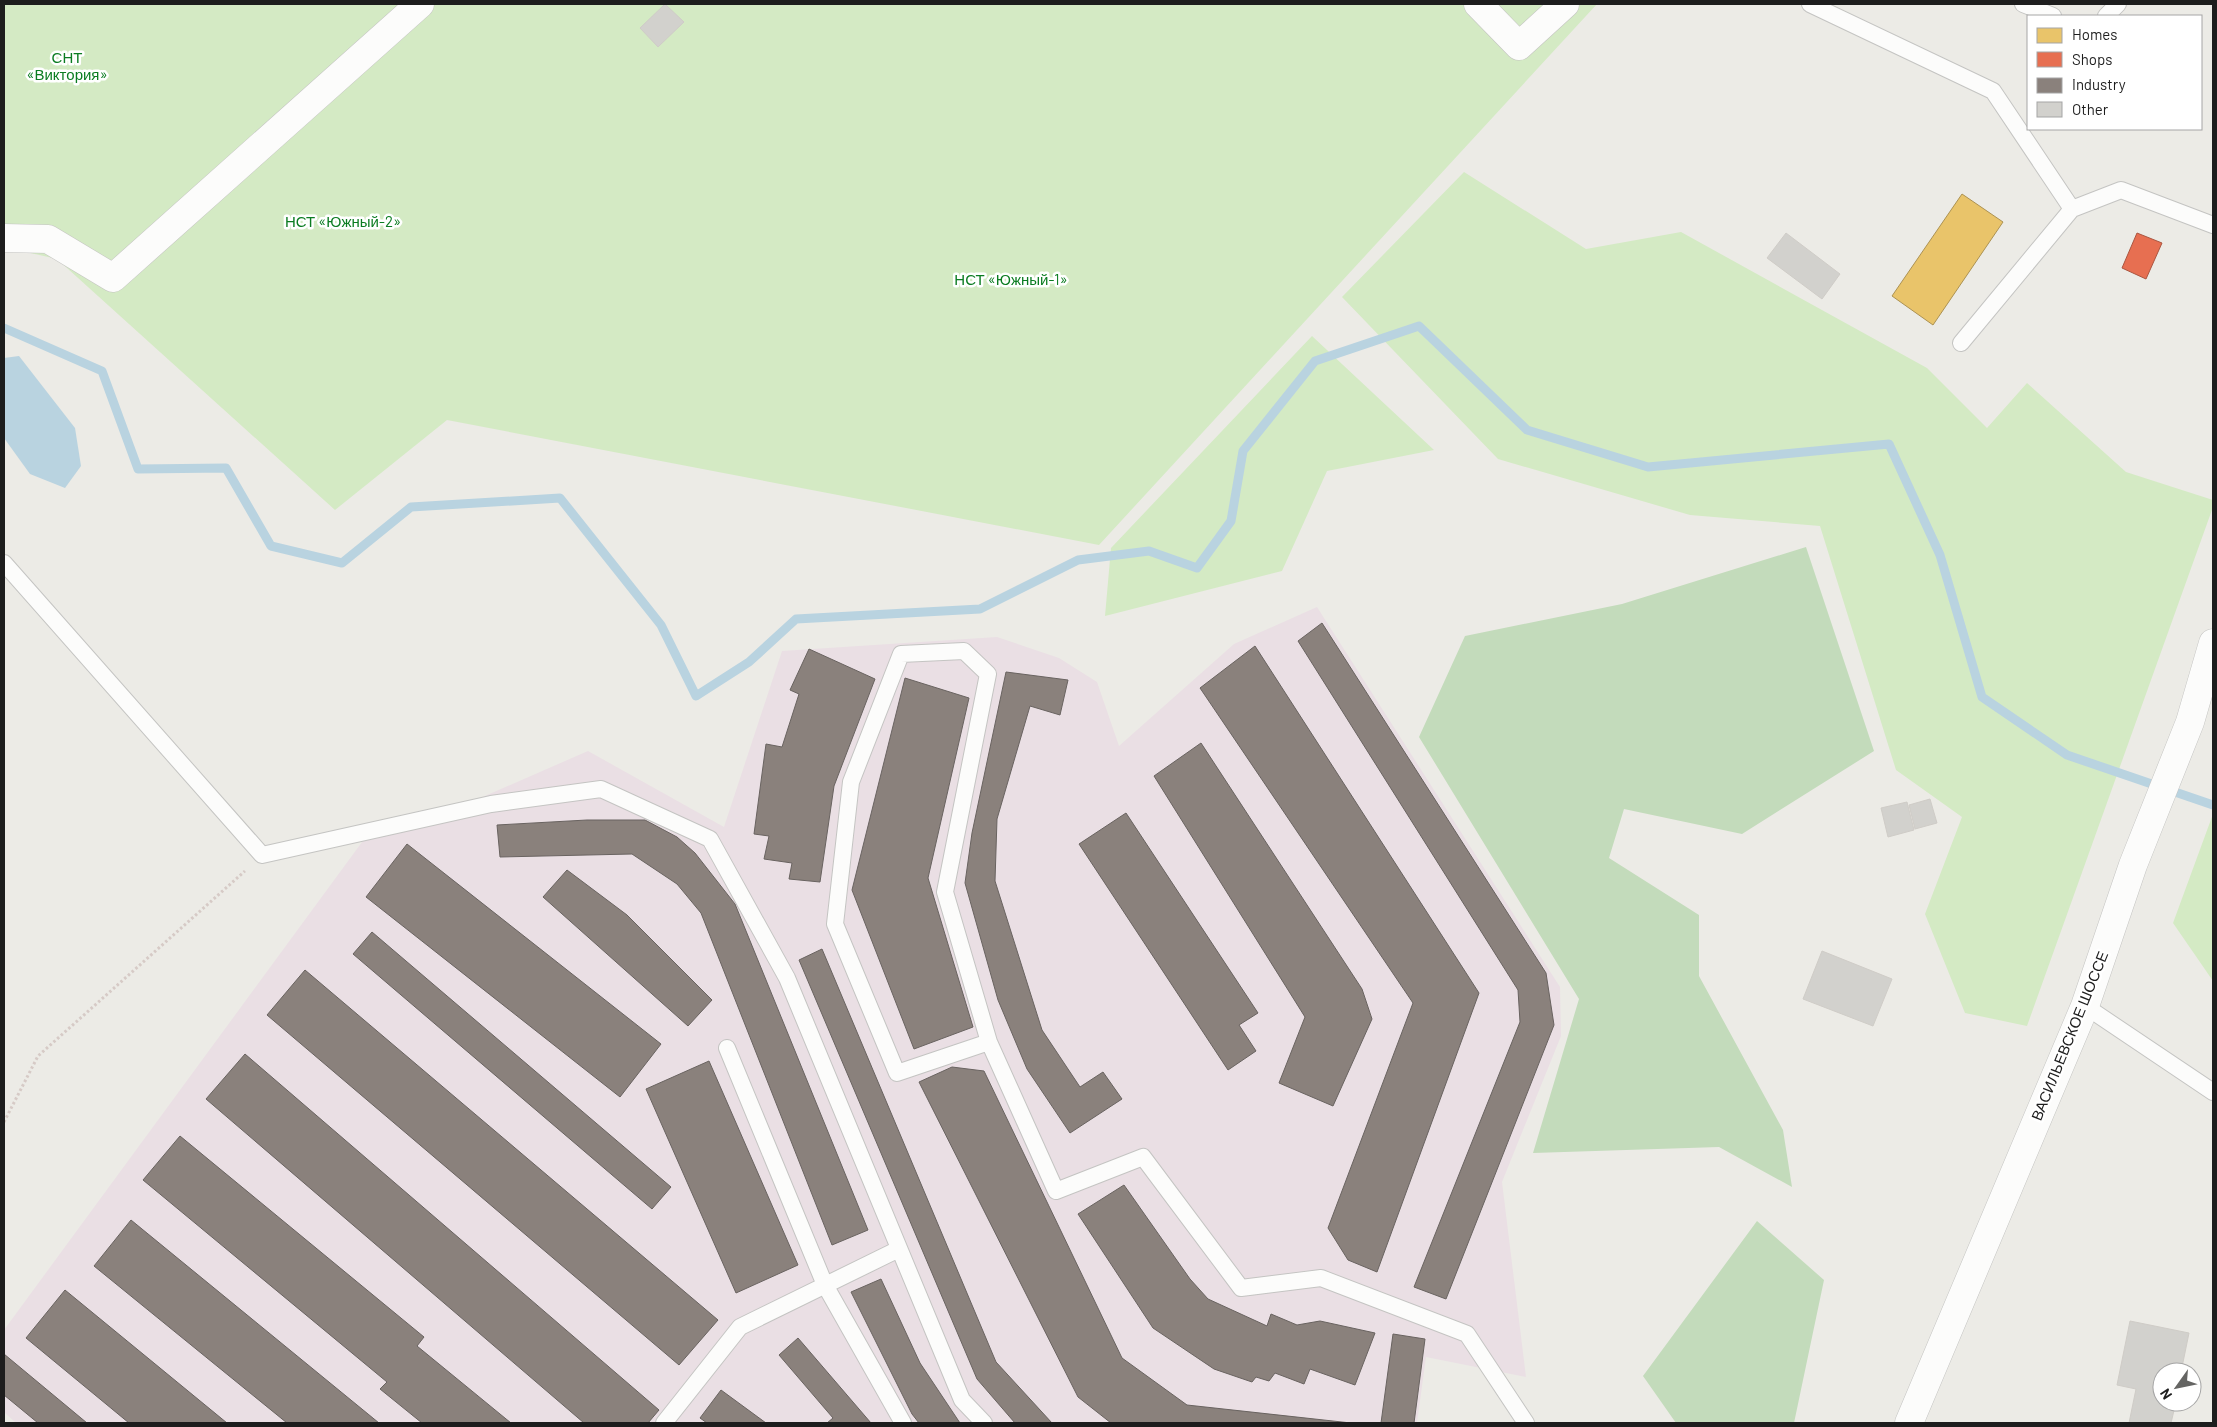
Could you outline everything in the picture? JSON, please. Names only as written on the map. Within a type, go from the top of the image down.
[{"type":"street","points":[[4,238],[48,239],[113,278],[420,4]]},
{"type":"street","points":[[1478,4],[1519,46],[1565,4]]},
{"type":"street","name":"ВАСИЛЬЕВСКОЕ ШОССЕ","points":[[1909,1423],[2085,1006],[2133,865],[2190,722],[2213,643]]},
{"type":"lane","points":[[1810,4],[1992,91],[2072,209]]},
{"type":"lane","points":[[2023,4],[2050,15]]},
{"type":"lane","points":[[2107,15],[2118,4]]},
{"type":"lane","points":[[1961,343],[2072,209],[2121,190],[2213,225]]},
{"type":"lane","points":[[4,563],[262,855],[491,804],[601,789],[710,839],[787,978],[962,1400],[984,1423]]},
{"type":"lane","points":[[989,1042],[897,1073],[835,924],[851,782],[901,654],[964,651],[988,674],[945,892],[989,1042],[1056,1191],[1144,1157],[1241,1288],[1321,1278],[1467,1334],[1526,1423]]},
{"type":"lane","points":[[2085,1006],[2213,1092]]},
{"type":"lane","points":[[727,1048],[825,1285],[903,1423]]},
{"type":"lane","points":[[664,1423],[740,1327],[899,1249]]},
{"type":"path","points":[[4,1122],[38,1056],[262,855]]},
{"type":"shaded area","points":[[1317,607],[1560,987],[1561,1036],[1502,1182],[1526,1377],[1426,1357],[1417,1423],[16,1423],[4,1412],[4,1330],[376,823],[462,806],[588,751],[724,827],[782,651],[997,637],[1059,658],[1097,682],[1119,746],[1234,644]]},
{"type":"green space","points":[[4,4],[1597,4],[1099,545],[447,420],[335,510],[57,259],[4,247]]},
{"type":"green space","points":[[1464,172],[1586,249],[1681,232],[1927,368],[1987,428],[2027,383],[2126,472],[2213,500],[2213,507],[2027,1026],[1965,1013],[1925,914],[1962,817],[1896,770],[1820,526],[1690,515],[1498,459],[1342,297]]},
{"type":"green space","points":[[1312,336],[1434,450],[1327,471],[1282,571],[1105,616],[1111,548]]},
{"type":"green space","points":[[1806,547],[1874,751],[1742,834],[1624,809],[1609,858],[1699,915],[1699,976],[1783,1130],[1792,1187],[1719,1147],[1533,1153],[1579,999],[1419,737],[1465,636],[1622,604]]},
{"type":"green space","points":[[2213,814],[2213,981],[2173,923]]},
{"type":"green space","points":[[1757,1221],[1824,1280],[1794,1423],[1676,1423],[1643,1376]]},
{"type":"water","points":[[19,356],[75,428],[81,466],[65,488],[30,474],[4,438],[4,358]]},
{"type":"building: Homes","points":[[1962,194],[2003,222],[1933,325],[1892,296]]},
{"type":"building: Shops","points":[[2137,233],[2162,243],[2146,279],[2122,268]]},
{"type":"building: Industry","points":[[1322,623],[1546,973],[1554,1025],[1446,1299],[1414,1287],[1520,1022],[1518,990],[1298,641]]},
{"type":"building: Industry","points":[[1255,646],[1479,993],[1377,1272],[1348,1260],[1328,1228],[1413,1003],[1200,688]]},
{"type":"building: Industry","points":[[809,649],[875,679],[834,786],[820,882],[789,879],[792,863],[764,859],[769,836],[754,834],[766,744],[782,747],[799,694],[790,690]]},
{"type":"building: Industry","points":[[1006,672],[1068,680],[1060,715],[1030,706],[997,819],[995,881],[1042,1030],[1080,1087],[1103,1072],[1122,1099],[1070,1133],[1027,1069],[998,1000],[965,883],[972,833]]},
{"type":"building: Industry","points":[[905,678],[969,698],[928,878],[973,1027],[914,1049],[852,890]]},
{"type":"building: Industry","points":[[1201,743],[1362,989],[1372,1019],[1333,1106],[1279,1083],[1305,1017],[1154,776]]},
{"type":"building: Industry","points":[[1126,813],[1258,1013],[1239,1025],[1256,1051],[1228,1070],[1079,844]]},
{"type":"building: Industry","points":[[587,820],[645,820],[677,837],[695,853],[735,904],[868,1230],[832,1245],[701,913],[677,884],[632,854],[500,857],[497,825]]},
{"type":"building: Industry","points":[[407,844],[661,1044],[620,1097],[366,897]]},
{"type":"building: Industry","points":[[567,870],[627,915],[712,1000],[688,1026],[543,897]]},
{"type":"building: Industry","points":[[372,932],[671,1187],[652,1209],[353,954]]},
{"type":"building: Industry","points":[[822,949],[996,1362],[1052,1423],[1015,1423],[977,1379],[799,960]]},
{"type":"building: Industry","points":[[305,970],[718,1320],[679,1365],[267,1015]]},
{"type":"building: Industry","points":[[245,1054],[659,1410],[648,1423],[584,1423],[206,1099]]},
{"type":"building: Industry","points":[[709,1061],[798,1265],[736,1293],[646,1089]]},
{"type":"building: Industry","points":[[952,1067],[984,1071],[1122,1358],[1187,1405],[1351,1423],[1111,1423],[1078,1397],[919,1082]]},
{"type":"building: Industry","points":[[180,1136],[424,1337],[417,1346],[511,1423],[422,1423],[380,1389],[387,1382],[143,1180]]},
{"type":"building: Industry","points":[[1124,1185],[1190,1279],[1208,1299],[1267,1326],[1271,1314],[1297,1325],[1320,1321],[1375,1333],[1355,1385],[1310,1369],[1304,1384],[1275,1373],[1269,1381],[1256,1377],[1252,1382],[1214,1369],[1153,1328],[1078,1214]]},
{"type":"building: Industry","points":[[131,1220],[379,1423],[287,1423],[94,1266]]},
{"type":"building: Industry","points":[[881,1279],[920,1363],[960,1423],[919,1423],[912,1414],[851,1292]]},
{"type":"building: Industry","points":[[65,1290],[227,1423],[129,1423],[26,1338]]},
{"type":"building: Industry","points":[[1393,1334],[1425,1339],[1414,1423],[1381,1423]]},
{"type":"building: Industry","points":[[798,1338],[871,1423],[827,1423],[833,1418],[779,1355]]},
{"type":"building: Industry","points":[[4,1354],[87,1423],[38,1423],[4,1395]]},
{"type":"building: Industry","points":[[721,1390],[766,1423],[707,1423],[700,1418]]},
{"type":"building: Other","points":[[665,4],[684,22],[658,47],[640,28]]},
{"type":"building: Other","points":[[1786,233],[1840,274],[1822,299],[1767,258]]},
{"type":"building: Other","points":[[1930,799],[1937,823],[1915,829],[1909,805]]},
{"type":"building: Other","points":[[1907,802],[1914,830],[1888,837],[1881,808]]},
{"type":"building: Other","points":[[1822,951],[1892,979],[1873,1026],[1803,999]]},
{"type":"building: Other","points":[[2130,1321],[2189,1333],[2183,1362],[2152,1362],[2152,1412],[2174,1412],[2171,1423],[2129,1423],[2136,1389],[2117,1385]]},
{"type":"waterway","points":[[4,328],[102,371],[138,469],[226,468],[271,546],[342,563],[411,507],[560,498],[661,625],[696,696],[749,662],[796,619],[980,609],[1078,560],[1149,551],[1197,568],[1231,521],[1243,451],[1315,361],[1419,326],[1527,430],[1648,467],[1889,444],[1940,555],[1982,697],[2067,755],[2213,805]]},
{"type":"park label","name":"СНТ «Виктория»","points":[[67,66]]},
{"type":"park label","name":"НСТ «Южный-2»","points":[[343,222]]},
{"type":"park label","name":"НСТ «Южный-1»","points":[[1011,280]]}]
